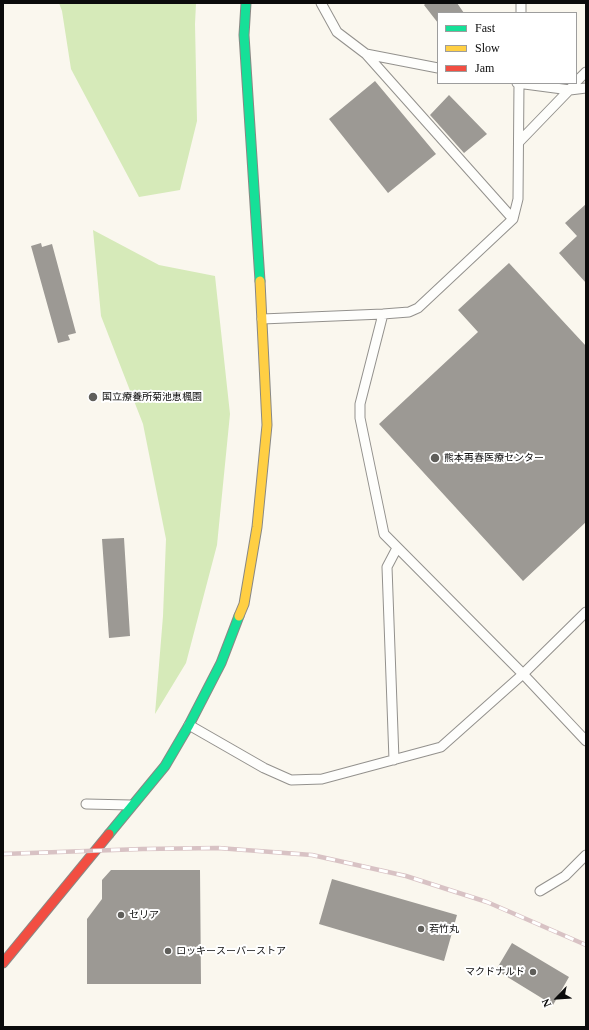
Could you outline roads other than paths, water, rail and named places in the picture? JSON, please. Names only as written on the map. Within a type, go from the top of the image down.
[{"type":"street","points":[[3,963],[165,766],[189,725],[221,664],[244,604],[257,527],[267,425],[262,319],[244,36],[246,3]]},
{"type":"lane","points":[[321,3],[337,32],[366,54],[513,218]]},
{"type":"lane","points":[[366,54],[437,68]]},
{"type":"lane","points":[[577,79],[586,88]]},
{"type":"lane","points":[[262,319],[383,314],[409,312],[418,308],[513,218],[518,200],[518,84]]},
{"type":"lane","points":[[519,142],[572,84]]},
{"type":"lane","points":[[383,314],[360,404],[360,418],[384,534],[396,548],[523,674],[586,741]]},
{"type":"lane","points":[[394,760],[387,567],[396,548]]},
{"type":"lane","points":[[189,725],[264,768],[290,780],[322,780],[441,747],[523,674],[586,612]]},
{"type":"lane","points":[[86,804],[132,805]]},
{"type":"lane","points":[[540,891],[565,876],[586,855]]},
{"type":"railway","points":[[3,854],[218,848],[312,855],[406,876],[487,902],[586,945]]},
{"type":"place","name":"国立療養所菊池恵楓園","points":[[93,397]]},
{"type":"place","name":"熊本再春医療センター","points":[[435,458]]},
{"type":"place","name":"セリア","points":[[121,915]]},
{"type":"place","name":"若竹丸","points":[[421,929]]},
{"type":"place","name":"ロッキースーパーストア","points":[[168,951]]},
{"type":"place","name":"マクドナルド","points":[[533,972]]}]
